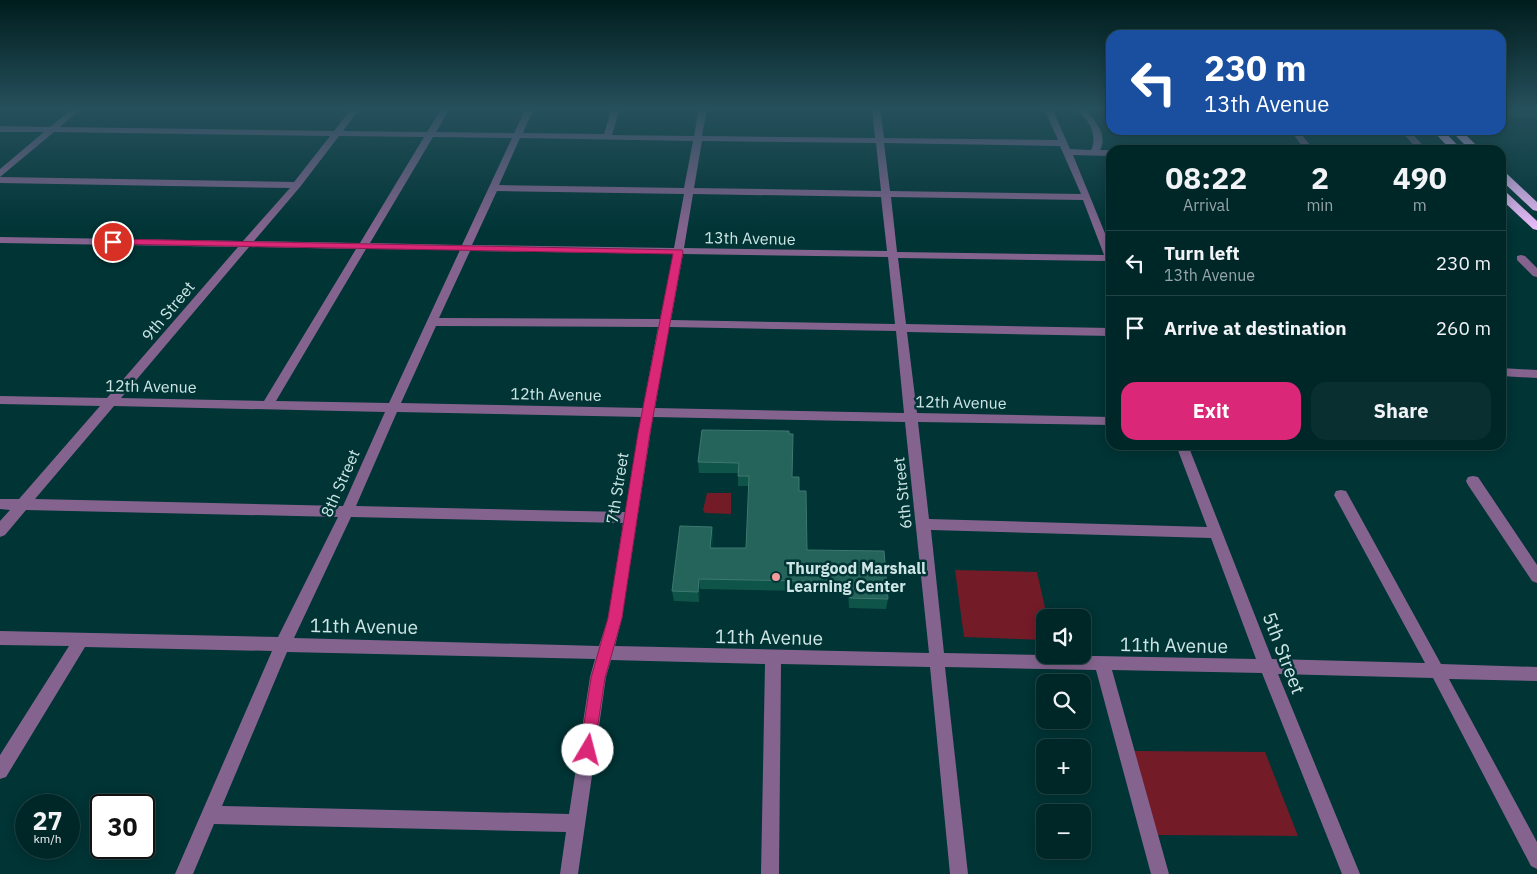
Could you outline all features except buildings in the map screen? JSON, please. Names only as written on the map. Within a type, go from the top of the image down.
[{"type":"highway","points":[[1506,179],[1537,208]]},
{"type":"highway","points":[[1506,198],[1537,227]]},
{"type":"street","points":[[0,174],[29,149]]},
{"type":"street","name":"9th Street","points":[[0,531],[297,185],[325,149]]},
{"type":"street","points":[[268,404],[422,149]]},
{"type":"street","name":"8th Street","points":[[184,874],[283,644],[347,512],[393,407],[512,149]]},
{"type":"street","name":"7th Street","points":[[569,874],[598,678],[615,618],[630,518],[666,323],[695,149]]},
{"type":"street","name":"6th Street","points":[[881,149],[959,874]]},
{"type":"street","points":[[1066,149],[1106,247]]},
{"type":"street","points":[[1094,153],[1097,149]]},
{"type":"street","points":[[1068,152],[1106,153]]},
{"type":"street","points":[[0,180],[297,185]]},
{"type":"street","points":[[494,188],[1086,197]]},
{"type":"street","name":"13th Avenue","points":[[0,240],[1106,260]]},
{"type":"street","points":[[1521,258],[1537,274]]},
{"type":"street","points":[[432,322],[666,323],[1106,332]]},
{"type":"street","points":[[1506,372],[1533,374],[1537,385]]},
{"type":"street","name":"12th Avenue","points":[[0,400],[1106,421]]},
{"type":"street","name":"5th Street","points":[[1184,450],[1350,874]]},
{"type":"street","points":[[1473,481],[1537,577]]},
{"type":"street","points":[[1341,495],[1537,860]]},
{"type":"street","points":[[0,504],[630,518]]},
{"type":"street","points":[[922,524],[1217,533]]},
{"type":"street","name":"11th Avenue","points":[[0,638],[773,657],[1267,666],[1537,674]]},
{"type":"street","points":[[0,771],[81,640]]},
{"type":"street","points":[[770,874],[773,657]]},
{"type":"street","points":[[1102,664],[1160,874]]},
{"type":"street","points":[[211,814],[578,823]]},
{"type":"shaded area","points":[[707,493],[731,493],[731,514],[705,513],[703,510]]},
{"type":"shaded area","points":[[955,570],[1037,572],[1045,609],[1036,609],[1036,640],[964,637]]},
{"type":"shaded area","points":[[1133,751],[1265,752],[1298,836],[1157,835]]},
{"type":"place","name":"Thurgood Marshall Learning Center","points":[[776,577]]},
{"type":"route","points":[[113,242],[678,252],[644,433],[615,618],[598,678],[588,750]]}]
